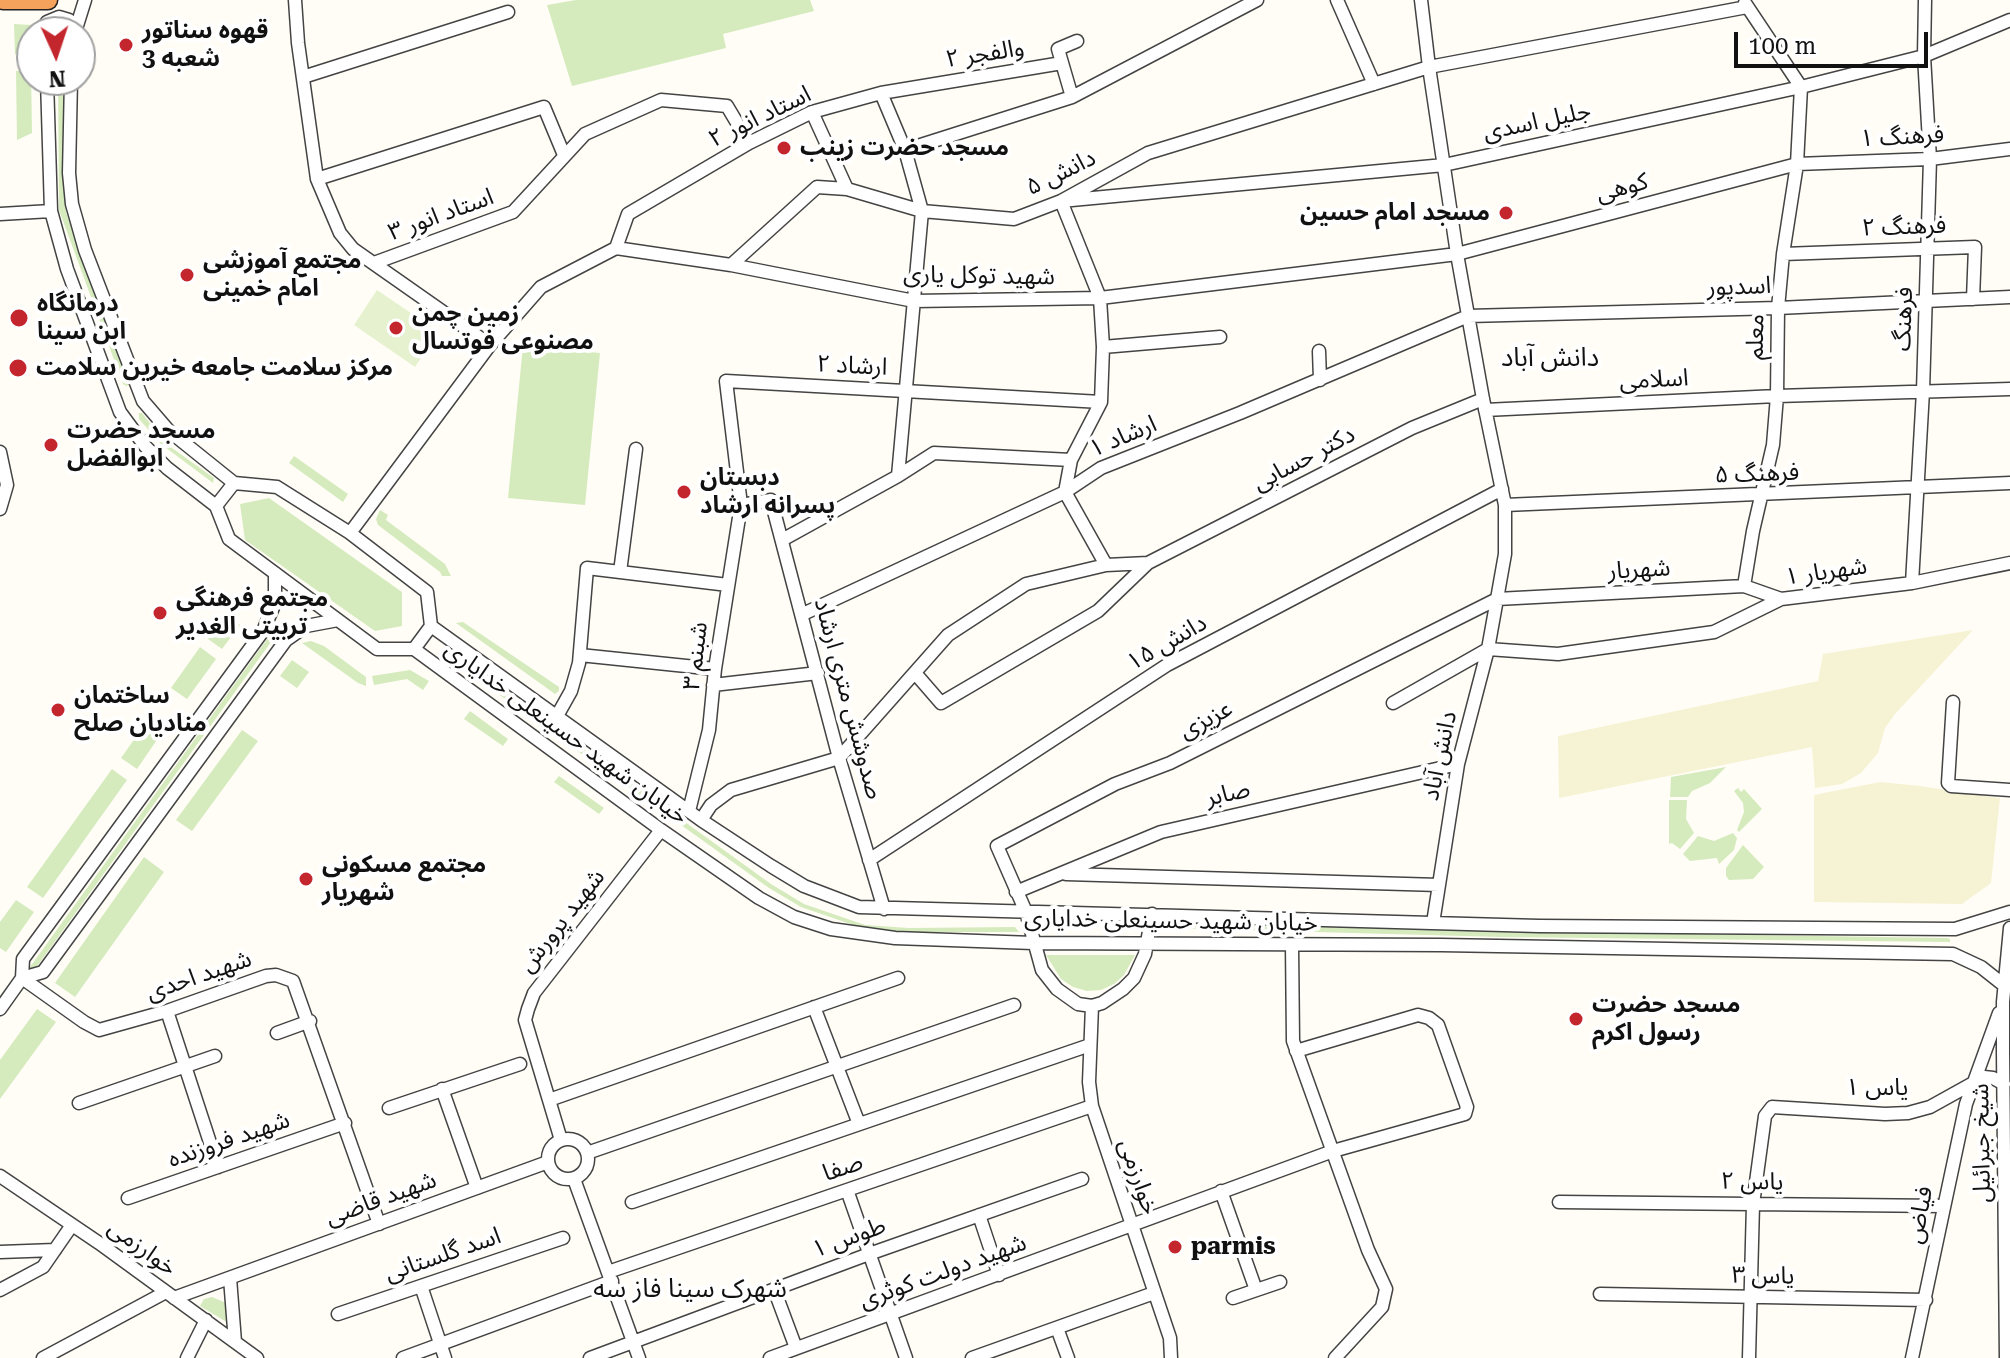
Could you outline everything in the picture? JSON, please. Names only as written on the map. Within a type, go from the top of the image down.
[{"type":"highway","points":[[3,0],[48,0]]},
{"type":"street","points":[[295,0],[317,179],[340,233],[353,249],[490,345]]},
{"type":"street","points":[[905,150],[1072,97],[1257,0]]},
{"type":"street","points":[[1337,0],[1374,84]]},
{"type":"street","name":"دانش آباد","points":[[1421,0],[1457,254],[1505,505],[1505,554],[1488,649],[1458,764],[1433,923]]},
{"type":"street","name":"فرهنگ","points":[[1912,583],[1927,300],[1930,159],[1924,56],[1925,0]]},
{"type":"street","points":[[1746,4],[1801,87]]},
{"type":"street","name":"دانش ۵","points":[[731,265],[817,187],[847,189],[922,211],[1014,219],[1061,201],[1148,153],[1429,67],[1746,4]]},
{"type":"street","points":[[303,77],[508,12]]},
{"type":"street","name":"جلیل اسدی","points":[[1061,201],[1444,165],[1801,87],[1924,56],[2010,20]]},
{"type":"street","points":[[1072,97],[1058,49],[1077,41]]},
{"type":"street","name":"والفجر ۲","points":[[881,93],[1062,63]]},
{"type":"street","name":"معلم","points":[[1744,586],[1773,445],[1778,308],[1797,164],[1801,87]]},
{"type":"street","points":[[881,93],[905,150],[922,211],[898,476]]},
{"type":"street","name":"استاد انور ۲","points":[[616,248],[628,214],[749,143],[812,112],[881,93]]},
{"type":"street","points":[[47,96],[51,211],[67,269],[120,412],[145,446],[167,468],[216,506],[229,539],[377,649],[414,649],[431,626],[427,592],[350,533],[277,487],[234,483],[168,430],[143,401],[85,250],[72,204],[69,173],[71,96]]},
{"type":"street","name":"استاد انور ۳","points":[[374,263],[513,212],[585,134],[661,100],[727,106],[749,143]]},
{"type":"street","points":[[317,179],[544,107],[564,155]]},
{"type":"street","points":[[812,112],[847,189]]},
{"type":"street","name":"فرهنگ ۱","points":[[1797,164],[1930,159],[2010,149]]},
{"type":"street","name":"کوهی","points":[[1457,254],[1797,164]]},
{"type":"street","points":[[1061,201],[1100,298],[1103,347],[1101,402],[1071,460],[1065,492],[1106,565]]},
{"type":"street","points":[[0,214],[51,211]]},
{"type":"street","name":"فرهنگ ۲","points":[[1783,254],[1975,247],[1973,299]]},
{"type":"street","points":[[350,533],[490,345],[541,287],[616,248]]},
{"type":"street","name":"شهید توکل یاری","points":[[616,248],[731,265],[914,301],[1100,298],[1457,254]]},
{"type":"street","name":"اسدپور","points":[[1468,316],[1778,308],[2010,297]]},
{"type":"street","name":"ارشاد ۱","points":[[803,614],[1065,492],[1101,468],[1320,380],[1468,316]]},
{"type":"street","points":[[1103,347],[1220,337]]},
{"type":"street","points":[[1319,351],[1320,380]]},
{"type":"street","name":"ارشاد ۲","points":[[741,505],[726,381],[1101,402]]},
{"type":"street","name":"اسلامی","points":[[1484,404],[2010,389]]},
{"type":"street","points":[[120,412],[143,401]]},
{"type":"street","name":"دکتر حسابی","points":[[915,673],[941,703],[1098,611],[1148,563],[1412,428],[1484,404]]},
{"type":"street","points":[[620,572],[636,449]]},
{"type":"street","points":[[0,452],[7,485],[0,509]]},
{"type":"street","points":[[782,540],[934,453],[1071,460]]},
{"type":"street","points":[[216,506],[234,483]]},
{"type":"street","name":"فرهنگ ۵","points":[[1505,505],[2010,483]]},
{"type":"street","name":"دانش ۱۵","points":[[869,860],[1167,665],[1502,489]]},
{"type":"street","name":"صدوشش متری ارشاد","points":[[741,505],[771,500],[839,758],[884,909]]},
{"type":"street","name":"شبنم ۳","points":[[689,811],[709,730],[715,669],[741,505]]},
{"type":"street","name":"دکتر حسابی","points":[[839,758],[948,635],[1026,584],[1106,565],[1148,563]]},
{"type":"street","name":"شهریار ۱","points":[[1488,649],[1558,654],[1714,632],[1781,599],[1912,583],[2010,563]]},
{"type":"street","points":[[557,716],[571,691],[580,655],[587,568],[728,585]]},
{"type":"street","points":[[0,1009],[22,978],[23,959],[263,631],[275,603],[275,573]]},
{"type":"street","name":"شهریار","points":[[1497,599],[1744,586],[1781,599]]},
{"type":"street","name":"عزیزی","points":[[1033,943],[1026,912],[997,846],[1115,784],[1170,763],[1497,599]]},
{"type":"street","points":[[22,978],[43,972],[286,640],[306,626],[338,620]]},
{"type":"street","name":"خیابان شهید حسینعلی خدایاری","points":[[431,626],[701,820],[804,886],[859,907],[1433,923],[1955,929],[2010,912]]},
{"type":"street","name":"خیابان شهید حسینعلی خدایاری","points":[[414,649],[759,898],[794,917],[831,929],[880,937],[1033,943],[1457,945],[1953,954],[1981,967],[2005,986]]},
{"type":"street","points":[[1393,703],[1488,649]]},
{"type":"street","points":[[580,655],[715,669]]},
{"type":"street","points":[[713,685],[818,673]]},
{"type":"street","points":[[1953,702],[1948,783],[1951,786],[2010,790]]},
{"type":"street","points":[[701,820],[711,805],[731,790],[839,758]]},
{"type":"street","name":"صابر","points":[[1016,892],[1161,832],[1458,764]]},
{"type":"street","name":"شهید پرورش","points":[[561,1140],[525,1020],[534,993],[661,830]]},
{"type":"street","points":[[1061,874],[1439,885]]},
{"type":"street","points":[[1033,943],[1038,962],[1057,989],[1078,1004],[1092,1006],[1111,998],[1134,978],[1148,943],[1152,914]]},
{"type":"street","name":"شیخ جبرائیل","points":[[2006,1358],[2008,1216],[2003,1002],[2010,928]]},
{"type":"street","points":[[1953,954],[1958,939],[1955,929]]},
{"type":"street","points":[[1292,945],[1293,1041],[1368,1250],[1386,1289],[1382,1307],[1335,1358]]},
{"type":"street","name":"شهید احدی","points":[[22,978],[99,1030],[276,975],[293,981],[310,1021],[379,1224]]},
{"type":"street","points":[[549,1100],[898,978]]},
{"type":"street","name":"فیاض","points":[[1912,1358],[1966,1104],[2003,1002]]},
{"type":"street","points":[[587,1153],[1014,1005]]},
{"type":"street","name":"خوارزمی","points":[[1092,1006],[1092,1106],[1170,1338],[1172,1356]]},
{"type":"street","points":[[814,1007],[859,1124]]},
{"type":"street","points":[[167,1011],[218,1167]]},
{"type":"street","name":"شهید دولت کوثری","points":[[770,1358],[1333,1151],[1465,1114],[1467,1100],[1438,1025],[1429,1018],[1418,1015],[1296,1051]]},
{"type":"street","points":[[277,1033],[310,1021]]},
{"type":"street","points":[[632,1202],[1090,1045]]},
{"type":"street","points":[[79,1103],[215,1056]]},
{"type":"street","points":[[389,1108],[520,1064]]},
{"type":"street","points":[[1974,1081],[1984,1077],[2004,1084]]},
{"type":"street","name":"یاس ۱","points":[[1753,1204],[1765,1116],[1772,1107],[1908,1113],[1930,1107],[1974,1081]]},
{"type":"street","points":[[442,1089],[477,1188]]},
{"type":"street","name":"صفا","points":[[403,1358],[443,1352],[610,1277],[847,1190],[1092,1106]]},
{"type":"street","name":"شهید فروزنده","points":[[128,1198],[345,1123]]},
{"type":"street","points":[[561,1140],[580,1142],[587,1153],[588,1166],[574,1179],[561,1178],[550,1169],[551,1149],[561,1140]]},
{"type":"street","name":"شهید قاضی","points":[[43,1358],[170,1295],[230,1278],[548,1162]]},
{"type":"street","name":"خوارزمی","points":[[0,1176],[257,1358]]},
{"type":"street","points":[[574,1179],[639,1358]]},
{"type":"street","name":"طوس ۱","points":[[590,1358],[1082,1179]]},
{"type":"street","points":[[847,1190],[906,1358]]},
{"type":"street","points":[[1221,1191],[1256,1290]]},
{"type":"street","name":"یاس ۲","points":[[1559,1202],[1944,1206]]},
{"type":"street","points":[[1749,1358],[1753,1204]]},
{"type":"street","points":[[979,1215],[999,1275]]},
{"type":"street","points":[[0,1290],[43,1267],[72,1225]]},
{"type":"street","name":"اسد گلستانی","points":[[338,1314],[563,1238]]},
{"type":"street","points":[[0,1252],[55,1250]]},
{"type":"street","points":[[230,1278],[235,1342]]},
{"type":"street","points":[[1233,1298],[1280,1282]]},
{"type":"street","points":[[421,1286],[443,1352]]},
{"type":"street","points":[[774,1289],[796,1348]]},
{"type":"street","points":[[972,1358],[1154,1293]]},
{"type":"street","name":"یاس ۳","points":[[1600,1294],[1926,1300]]},
{"type":"street","points":[[187,1358],[206,1320]]},
{"type":"street","points":[[1057,1328],[1068,1358]]},
{"type":"street","points":[[1158,1358],[1172,1356]]},
{"type":"shaded area","points":[[1973,630],[1895,714],[1885,728],[1878,753],[1861,773],[1842,784],[1815,788],[1812,747],[1559,798],[1558,736],[1818,681],[1823,654]]},
{"type":"shaded area","points":[[1880,782],[2000,798],[1991,883],[1962,904],[1814,902],[1814,795]]},
{"type":"green space","points":[[576,0],[810,0],[814,11],[723,34],[726,48],[572,86],[547,5]]},
{"type":"green space","points":[[14,24],[16,24],[15,54]]},
{"type":"green space","points":[[16,96],[31,96],[32,133],[17,140]]},
{"type":"green space","points":[[58,96],[66,96],[66,212],[130,384],[126,386],[123,384],[59,210]]},
{"type":"green space","name":"زمین چمن مصنوعی فوتسال","points":[[377,290],[439,332],[415,367],[354,325]]},
{"type":"green space","points":[[523,346],[600,353],[585,505],[508,498]]},
{"type":"green space","points":[[139,413],[165,443],[214,478],[213,483],[161,444],[139,419]]},
{"type":"green space","points":[[294,456],[348,494],[343,502],[289,463]]},
{"type":"green space","points":[[269,498],[402,592],[402,626],[375,631],[245,540],[240,504]]},
{"type":"green space","points":[[380,510],[388,515],[386,520],[445,564],[451,576],[442,576],[378,525],[376,519]]},
{"type":"green space","points":[[226,614],[240,625],[222,649],[208,639]]},
{"type":"green space","points":[[463,622],[559,687],[559,691],[555,694],[456,623]]},
{"type":"green space","points":[[273,631],[271,642],[33,972],[27,971]]},
{"type":"green space","points":[[311,641],[324,646],[366,677],[366,686],[302,643]]},
{"type":"green space","points":[[200,647],[216,659],[187,699],[171,688]]},
{"type":"green space","points":[[445,649],[771,884],[804,904],[865,925],[909,928],[1015,927],[1019,932],[865,929],[801,907],[769,888],[441,653]]},
{"type":"green space","points":[[292,660],[309,672],[297,688],[280,676]]},
{"type":"green space","points":[[410,670],[429,681],[423,690],[407,679],[374,685],[372,676]]},
{"type":"green space","points":[[470,711],[508,739],[503,746],[464,719]]},
{"type":"green space","points":[[150,717],[165,728],[137,769],[121,758]]},
{"type":"green space","points":[[242,730],[258,741],[192,831],[176,820]]},
{"type":"green space","points":[[1726,767],[1710,783],[1692,791],[1688,797],[1670,797],[1671,777]]},
{"type":"green space","points":[[112,769],[127,780],[43,898],[27,887]]},
{"type":"green space","points":[[559,776],[604,808],[599,814],[554,782]]},
{"type":"green space","points":[[1738,788],[1741,792],[1744,789],[1762,809],[1739,832],[1737,830],[1744,812],[1743,803],[1734,791]]},
{"type":"green space","points":[[1669,800],[1687,800],[1686,819],[1694,833],[1680,849],[1669,844]]},
{"type":"green space","points":[[1733,833],[1737,838],[1734,850],[1719,864],[1717,858],[1690,861],[1683,854],[1698,836],[1714,841]]},
{"type":"green space","points":[[1743,845],[1764,867],[1753,879],[1729,880],[1726,868]]},
{"type":"green space","points":[[144,857],[164,872],[75,997],[55,983]]},
{"type":"green space","points":[[16,900],[34,912],[6,952],[0,948],[0,922]]},
{"type":"green space","points":[[1167,924],[1947,938],[1950,942],[1501,937],[1166,928]]},
{"type":"green space","points":[[1046,955],[1135,955],[1124,975],[1114,984],[1101,990],[1087,991],[1061,979]]},
{"type":"green space","points":[[37,1009],[56,1022],[0,1099],[0,1060]]},
{"type":"green space","points":[[212,1297],[226,1303],[230,1309],[230,1324],[200,1306],[204,1299]]},
{"type":"place","name":"قهوه سناتور شعبه 3","points":[[126,45]]},
{"type":"place","name":"مسجد حضرت زینب","points":[[784,148]]},
{"type":"place","name":"مسجد امام حسین","points":[[1506,213]]},
{"type":"place","name":"مجتمع آموزشی امام خمینی","points":[[187,275]]},
{"type":"place","name":"درمانگاه ابن سینا","points":[[19,318]]},
{"type":"place","name":"زمین چمن مصنوعی فوتسال","points":[[396,328]]},
{"type":"place","name":"مرکز سلامت جامعه خیرین سلامت","points":[[18,368]]},
{"type":"place","name":"مسجد حضرت ابوالفضل","points":[[51,445]]},
{"type":"place","name":"دبستان پسرانه ارشاد","points":[[684,492]]},
{"type":"place","name":"مجتمع فرهنگی تربیتی الغدیر","points":[[160,613]]},
{"type":"place","name":"ساختمان منادیان صلح","points":[[58,710]]},
{"type":"place","name":"مجتمع مسکونی شهریار","points":[[306,879]]},
{"type":"place","name":"مسجد حضرت رسول اکرم","points":[[1576,1019]]},
{"type":"place","name":"parmis","points":[[1175,1247]]},
{"type":"district","name":"دانش آباد","points":[[1550,358]]},
{"type":"district","name":"شهرک سینا فاز سه","points":[[690,1289]]}]
